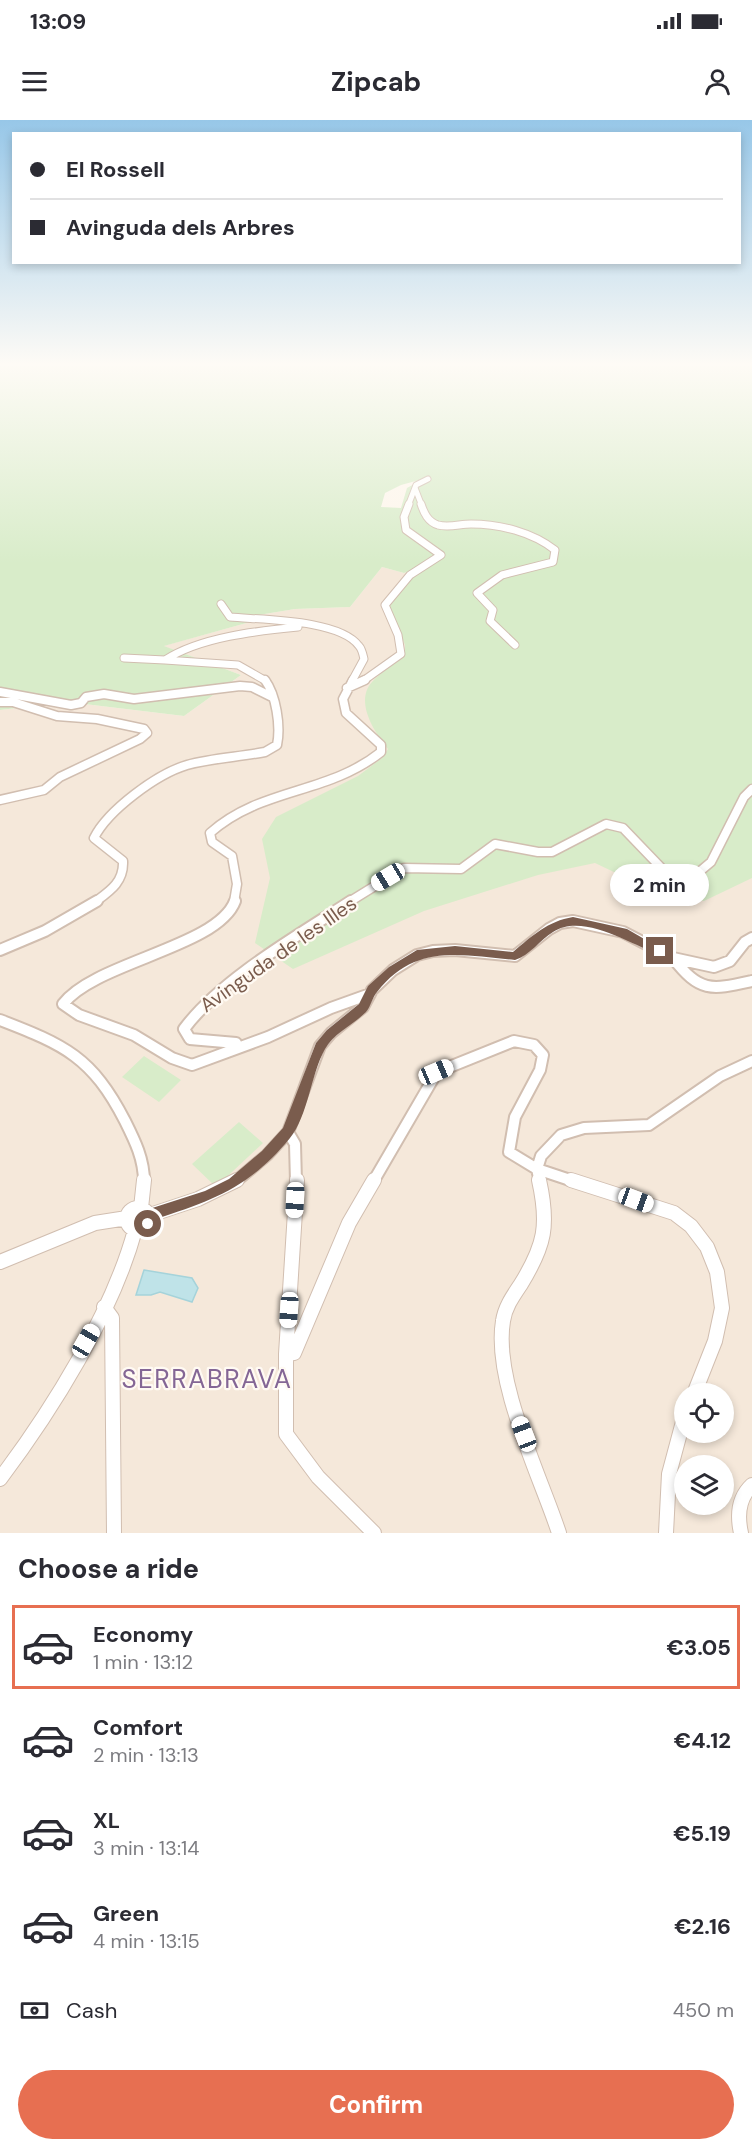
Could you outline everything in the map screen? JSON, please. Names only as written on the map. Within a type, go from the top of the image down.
[{"type":"street","points":[[347,688],[362,682],[401,654],[398,635],[385,605],[411,575],[441,555],[408,536],[403,526],[406,508],[415,488],[421,481],[428,479]]},
{"type":"street","points":[[415,488],[420,507],[431,522],[438,525],[471,524],[495,527],[531,537],[555,550],[553,562],[502,575],[477,593],[479,598],[493,609],[490,621],[495,627],[511,636],[515,645]]},
{"type":"street","points":[[221,604],[230,617],[321,626],[340,632],[361,648],[364,659],[343,699],[346,713],[363,732],[381,745],[381,752],[370,763],[352,774],[318,787],[255,802],[236,810],[220,822],[210,833],[212,842],[232,856],[236,871],[237,893],[229,913],[161,953],[91,982],[68,996],[63,1004],[72,1013],[134,1035],[186,1064],[196,1065],[224,1051],[254,1042],[354,998],[370,994]]},
{"type":"street","points":[[165,660],[177,652],[248,632],[269,628],[292,629],[306,625]]},
{"type":"street","points":[[0,950],[27,940],[89,906],[117,884],[124,872],[123,861],[98,844],[94,838],[96,830],[107,818],[154,783],[178,768],[246,757],[274,749],[279,736],[270,683],[249,669],[218,663],[124,658]]},
{"type":"street","points":[[0,692],[20,694],[60,705],[81,703],[86,697],[118,695],[134,699],[240,686],[252,687],[272,697]]},
{"type":"street","points":[[0,702],[21,705],[57,716],[98,719],[144,729],[147,733],[132,743],[60,777],[44,790],[0,800]]},
{"type":"street","name":"Avinguda de les Illes","points":[[254,1042],[229,1044],[190,1039],[184,1029],[187,1019],[226,987],[404,868],[415,866],[456,870],[464,868],[487,847],[495,844],[550,852],[583,838],[607,822],[615,822],[672,879],[686,883],[711,862],[744,797],[752,789]]},
{"type":"street","points":[[0,1262],[95,1223],[127,1218],[134,1210],[146,1211],[208,1196],[233,1183],[267,1155],[288,1132],[320,1046],[331,1033],[363,1007],[370,994],[393,970],[417,955],[455,950],[515,956],[549,929],[560,923],[573,921],[623,932],[673,958],[720,966],[735,957],[745,942],[752,938]]},
{"type":"street","points":[[673,958],[690,981],[698,987],[711,989],[752,981]]},
{"type":"street","points":[[0,1020],[67,1051],[85,1063],[105,1084],[142,1151],[148,1224],[135,1230]]},
{"type":"street","points":[[286,1354],[294,1353],[349,1223],[436,1072],[514,1041],[534,1045],[543,1055],[540,1070],[515,1117],[508,1152],[537,1169],[674,1213],[692,1224],[717,1269],[724,1298],[723,1318],[698,1383]]},
{"type":"street","points":[[559,1533],[516,1414],[506,1368],[501,1327],[504,1309],[536,1262],[546,1238],[548,1217],[537,1169],[541,1156],[561,1136],[584,1128],[649,1125],[720,1077],[752,1060]]},
{"type":"street","points":[[288,1132],[296,1144],[297,1172],[286,1354],[286,1434],[318,1477],[374,1533]]},
{"type":"street","points":[[127,1218],[129,1227],[135,1230]]},
{"type":"street","points":[[0,1479],[56,1395],[104,1307],[130,1249],[135,1230]]},
{"type":"street","points":[[104,1307],[112,1318],[114,1533]]},
{"type":"street","points":[[666,1533],[665,1489],[669,1464],[676,1443]]},
{"type":"street","points":[[741,1533],[738,1522],[742,1500],[752,1485]]},
{"type":"shaded area","points":[[422,565],[752,783],[752,1533],[0,1533],[0,710],[68,702],[184,716],[241,675],[163,646],[250,622],[252,616],[295,609],[350,607],[382,567],[404,573]]},
{"type":"green space","points":[[0,432],[752,432],[752,878],[704,901],[658,893],[595,863],[538,875],[424,911],[293,969],[255,943],[270,878],[262,839],[276,817],[358,776],[382,758],[388,749],[372,726],[365,699],[372,682],[405,656],[405,645],[389,604],[414,569],[404,573],[382,567],[350,607],[295,609],[252,616],[250,622],[164,646],[241,675],[184,716],[68,702],[0,710]],"holes":[[[423,479],[407,488],[401,508],[381,507],[385,493],[401,485]]]},
{"type":"green space","points":[[144,1056],[181,1080],[159,1102],[122,1077]]},
{"type":"green space","points":[[239,1122],[263,1143],[216,1187],[192,1164]]},
{"type":"water","points":[[144,1270],[192,1278],[198,1288],[192,1302],[160,1292],[151,1295],[136,1295]]},
{"type":"district","name":"SERRABRAVA","points":[[207,1379]]},
{"type":"route","points":[[148,1224],[150,1215],[208,1196],[233,1183],[267,1155],[288,1132],[320,1046],[331,1033],[363,1007],[372,990],[393,970],[417,955],[433,951],[455,950],[495,956],[515,956],[527,949],[549,929],[560,923],[573,921],[623,932],[660,951]]}]
